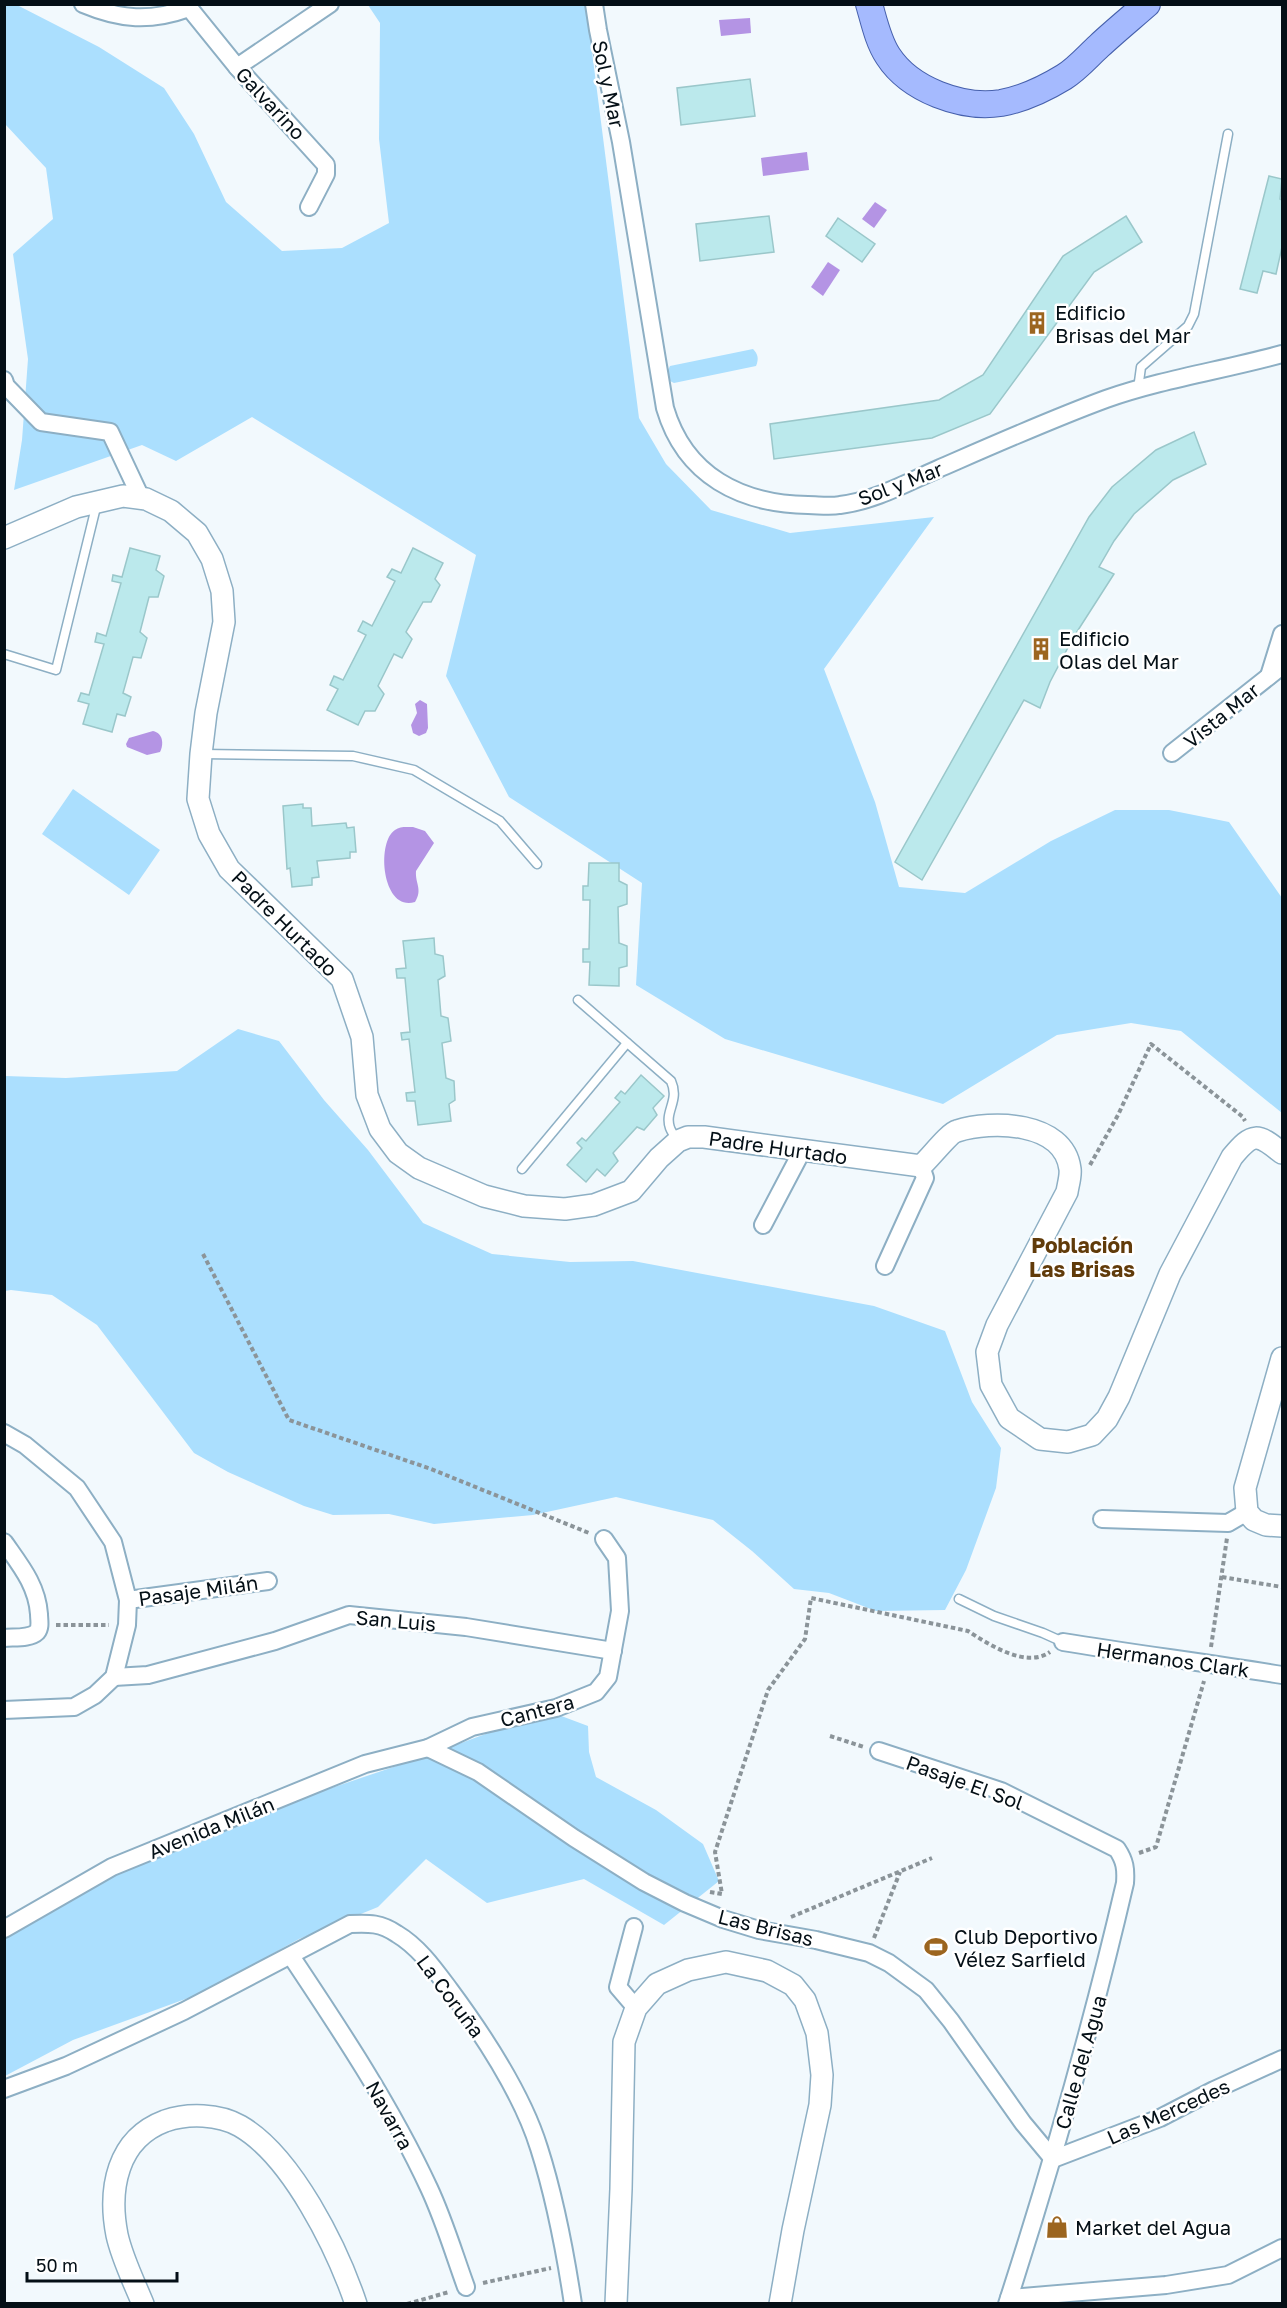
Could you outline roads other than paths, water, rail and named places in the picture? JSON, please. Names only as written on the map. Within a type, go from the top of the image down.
[{"type":"main road","points":[[869,4],[876,30],[888,56],[903,74],[922,88],[978,104],[1001,103],[1039,91],[1067,75],[1147,4]]},
{"type":"street","points":[[83,4],[102,13],[141,18],[166,16],[187,6]]},
{"type":"street","points":[[237,67],[330,4]]},
{"type":"street","name":"Sol y Mar","points":[[594,4],[623,153],[665,408],[671,428],[693,461],[707,474],[746,496],[781,504],[839,505],[875,496],[1009,438],[1106,400],[1138,389],[1282,354]]},
{"type":"street","name":"Galvarino","points":[[187,6],[237,67],[326,165],[326,174],[309,207]]},
{"type":"street","points":[[4,380],[6,386],[41,422],[110,432],[141,498]]},
{"type":"street","name":"Padre Hurtado","points":[[4,538],[76,507],[123,496],[141,498],[171,511],[197,533],[212,559],[222,591],[224,622],[206,713],[201,754],[198,799],[209,834],[229,869],[314,949],[342,979],[362,1037],[367,1095],[380,1129],[398,1153],[419,1168],[484,1197],[524,1206],[565,1209],[594,1205],[631,1191],[659,1158],[678,1141],[688,1137],[704,1137],[921,1166]]},
{"type":"street","name":"Vista Mar","points":[[1172,753],[1276,671],[1282,634]]},
{"type":"street","points":[[885,1266],[925,1178],[921,1166],[934,1155],[954,1131],[995,1124],[1019,1126],[1041,1133],[1056,1143],[1066,1157],[1070,1170],[1067,1192],[997,1325],[987,1352],[991,1385],[1009,1418],[1040,1439],[1068,1442],[1092,1435],[1107,1419],[1119,1396],[1170,1274],[1232,1157],[1245,1141],[1253,1137],[1260,1138],[1282,1153]]},
{"type":"street","points":[[763,1226],[802,1151]]},
{"type":"street","points":[[1282,1358],[1274,1414],[1245,1488],[1247,1512],[1254,1520],[1266,1525],[1282,1526]]},
{"type":"street","points":[[4,1433],[25,1445],[77,1488],[113,1542],[128,1600],[128,1625],[114,1677],[95,1695],[74,1707],[4,1710]]},
{"type":"street","points":[[1102,1519],[1228,1523],[1247,1512]]},
{"type":"street","name":"Cantera","points":[[428,1748],[472,1727],[556,1708],[596,1692],[608,1677],[620,1611],[617,1558],[604,1539]]},
{"type":"street","points":[[4,1542],[30,1580],[38,1602],[40,1626],[37,1632],[29,1636],[4,1638]]},
{"type":"street","name":"Pasaje Milán","points":[[128,1600],[268,1581]]},
{"type":"street","name":"San Luis","points":[[114,1677],[148,1675],[252,1647],[349,1615],[466,1627],[613,1651]]},
{"type":"street","name":"Hermanos Clark","points":[[1063,1642],[1137,1654],[1209,1662],[1282,1675]]},
{"type":"street","name":"Avenida Milán","points":[[4,1929],[112,1867],[365,1764],[428,1748]]},
{"type":"street","name":"Las Brisas","points":[[428,1748],[478,1772],[574,1838],[644,1882],[723,1919],[759,1930],[816,1940],[869,1953],[889,1963],[926,1990],[1053,2159]]},
{"type":"street","name":"Pasaje El Sol","points":[[879,1751],[1001,1791],[1117,1849],[1124,1858]]},
{"type":"street","name":"Calle del Agua","points":[[1008,2301],[1053,2159],[1101,1987],[1125,1883],[1124,1858]]},
{"type":"street","name":"La Coruña","points":[[4,2090],[66,2066],[184,2011],[350,1924],[373,1922],[398,1934],[428,1961],[463,2008],[507,2076],[539,2146],[558,2217],[573,2304]]},
{"type":"street","points":[[634,1928],[618,1988],[636,2008]]},
{"type":"street","name":"Navarra","points":[[291,1956],[393,2116],[430,2190],[466,2287]]},
{"type":"street","points":[[616,2304],[624,2042],[636,2008],[657,1984],[688,1970],[726,1962],[767,1971],[793,1985],[805,2000],[817,2033],[822,2075],[820,2105],[793,2230],[780,2304]]},
{"type":"street","name":"Las Mercedes","points":[[1053,2159],[1160,2118],[1282,2059]]},
{"type":"street","points":[[143,2304],[117,2237],[114,2212],[115,2189],[121,2160],[133,2140],[155,2124],[180,2115],[211,2117],[239,2125],[262,2141],[310,2205],[330,2242],[356,2304]]},
{"type":"street","points":[[1008,2301],[1166,2286],[1228,2275],[1282,2248]]},
{"type":"lane","points":[[1138,389],[1141,367],[1188,326],[1194,314],[1228,134]]},
{"type":"lane","points":[[4,654],[56,670],[97,502]]},
{"type":"lane","points":[[201,754],[354,756],[414,770],[500,821],[537,864]]},
{"type":"lane","points":[[578,1000],[671,1081],[676,1091],[669,1117],[670,1128],[678,1141]]},
{"type":"lane","points":[[522,1169],[627,1043]]},
{"type":"lane","points":[[959,1599],[994,1616],[1063,1642]]},
{"type":"place","name":"Edificio Brisas del Mar","points":[[1037,323]]},
{"type":"place","name":"Edificio Olas del Mar","points":[[1041,649]]},
{"type":"place","name":"Club Deportivo Vélez Sarfield","points":[[936,1947]]},
{"type":"place","name":"Market del Agua","points":[[1057,2227]]},
{"type":"district","name":"Población Las Brisas","points":[[1082,1257]]}]
